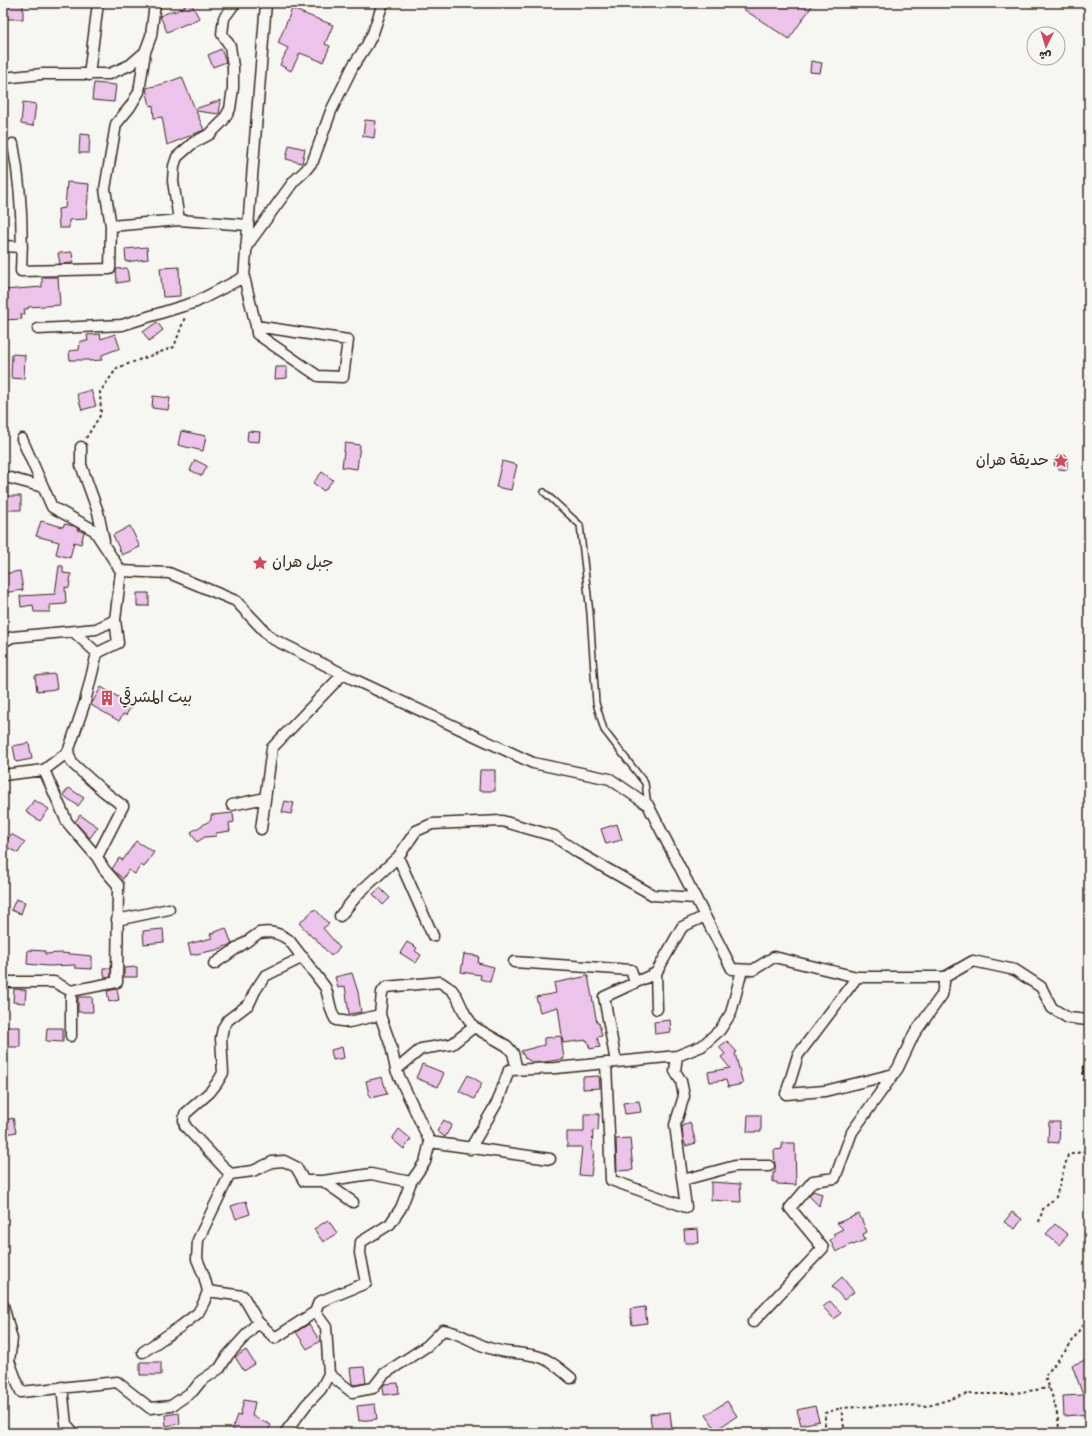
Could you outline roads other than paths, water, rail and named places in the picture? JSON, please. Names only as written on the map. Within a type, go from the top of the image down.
[{"type":"street","points":[[89,74],[98,3]]},
{"type":"street","points":[[13,144],[21,201],[21,270],[110,268],[111,226],[105,189],[116,124],[130,107],[139,92],[145,52],[151,36],[155,3]]},
{"type":"street","points":[[179,220],[173,182],[174,166],[177,157],[193,143],[210,134],[223,121],[230,109],[233,88],[233,67],[230,46],[222,34],[224,18],[235,3]]},
{"type":"street","points":[[256,326],[348,340],[343,377],[318,376],[257,334],[244,277],[266,3]]},
{"type":"street","points":[[246,247],[294,181],[313,161],[331,111],[353,66],[373,33],[383,3]]},
{"type":"street","points":[[3,78],[42,74],[109,74],[130,65],[145,52]]},
{"type":"street","points":[[111,226],[179,220],[248,225]]},
{"type":"street","points":[[3,246],[22,247]]},
{"type":"street","points":[[38,329],[122,325],[189,304],[244,277]]},
{"type":"street","points":[[22,439],[52,507],[94,530],[121,571],[115,620],[118,643],[97,653]]},
{"type":"street","points":[[81,446],[81,464],[98,512],[105,547]]},
{"type":"street","points":[[3,477],[43,487]]},
{"type":"street","points":[[121,571],[169,573],[236,601],[271,638],[343,674],[533,764],[610,779],[648,806],[732,969],[753,970],[774,957],[857,977],[945,977],[973,961],[1015,970],[1041,987],[1052,1008],[1068,1018],[1089,1020]]},
{"type":"street","points":[[3,642],[12,637],[96,629],[115,620]]},
{"type":"street","points":[[74,632],[97,653]]},
{"type":"street","points":[[3,775],[44,770],[68,752],[85,702],[97,653]]},
{"type":"street","points":[[260,829],[272,748],[343,674]]},
{"type":"street","points":[[68,752],[72,763],[102,790],[123,806],[97,858]]},
{"type":"street","points":[[3,982],[54,982],[71,991],[117,982],[118,885],[67,822],[44,770]]},
{"type":"street","points":[[232,805],[265,798]]},
{"type":"street","points":[[340,916],[358,893],[398,857],[416,831],[432,824],[502,821],[554,836],[579,853],[653,895],[695,898]]},
{"type":"street","points":[[398,857],[433,936]]},
{"type":"street","points":[[117,920],[169,908]]},
{"type":"street","points":[[657,1009],[656,973],[682,927],[704,916]]},
{"type":"street","points":[[214,964],[259,933],[266,932],[281,934],[303,957],[325,987],[329,995],[332,1015],[336,1020],[349,1022],[380,1015]]},
{"type":"street","points":[[230,1174],[185,1126],[185,1114],[210,1092],[223,1073],[221,1038],[223,1028],[228,1020],[249,1004],[255,991],[265,976],[303,957]]},
{"type":"street","points":[[514,962],[631,970],[635,983]]},
{"type":"street","points":[[470,1149],[498,1101],[509,1070],[556,1068],[677,1056],[702,1046],[723,1027],[731,1013],[742,970]]},
{"type":"street","points":[[656,973],[604,997],[611,1062],[611,1180],[686,1207],[675,1124],[684,1096],[681,1081],[675,1071],[677,1056]]},
{"type":"street","points":[[857,977],[798,1055],[786,1094],[825,1091],[894,1074]]},
{"type":"street","points":[[753,1322],[823,1248],[790,1208],[813,1181],[835,1178],[852,1132],[898,1068],[914,1034],[942,995],[945,977]]},
{"type":"street","points":[[208,1291],[243,1296],[258,1322],[275,1338],[316,1312],[319,1302],[366,1283],[360,1253],[361,1242],[390,1224],[401,1208],[412,1182],[425,1162],[430,1142],[396,1070],[391,1046],[380,1015],[382,992],[386,987],[440,982],[446,985],[454,993],[474,1027],[507,1046],[513,1053],[517,1070]]},
{"type":"street","points":[[71,991],[71,1036]]},
{"type":"street","points":[[396,1070],[421,1048],[452,1044],[474,1027]]},
{"type":"street","points":[[430,1142],[470,1149],[550,1159]]},
{"type":"street","points":[[230,1174],[253,1172],[272,1162],[284,1161],[296,1167],[304,1181],[323,1181],[371,1174],[412,1182]]},
{"type":"street","points":[[683,1180],[735,1166],[768,1166]]},
{"type":"street","points":[[143,1352],[198,1313],[204,1302],[208,1291],[197,1259],[198,1240],[230,1174]]},
{"type":"street","points":[[323,1181],[353,1202]]},
{"type":"street","points":[[3,1305],[12,1339],[9,1361],[21,1392],[117,1382],[150,1408],[171,1406],[193,1391],[201,1381],[220,1368],[228,1355],[258,1322]]},
{"type":"street","points":[[285,1433],[321,1389],[329,1374],[326,1327],[316,1312]]},
{"type":"street","points":[[329,1374],[352,1392],[373,1388],[384,1374],[427,1346],[443,1330],[451,1331],[494,1350],[542,1357],[571,1378]]},
{"type":"street","points":[[62,1387],[66,1424],[74,1433]]},
{"type":"lane","points":[[544,492],[580,525],[590,613],[596,703],[604,730],[645,783],[648,806]]},
{"type":"place","name":"حديقة هران","points":[[1061,461]]},
{"type":"place","name":"جبل هران","points":[[260,563]]},
{"type":"place","name":"بيت المشرقي","points":[[107,698]]}]
